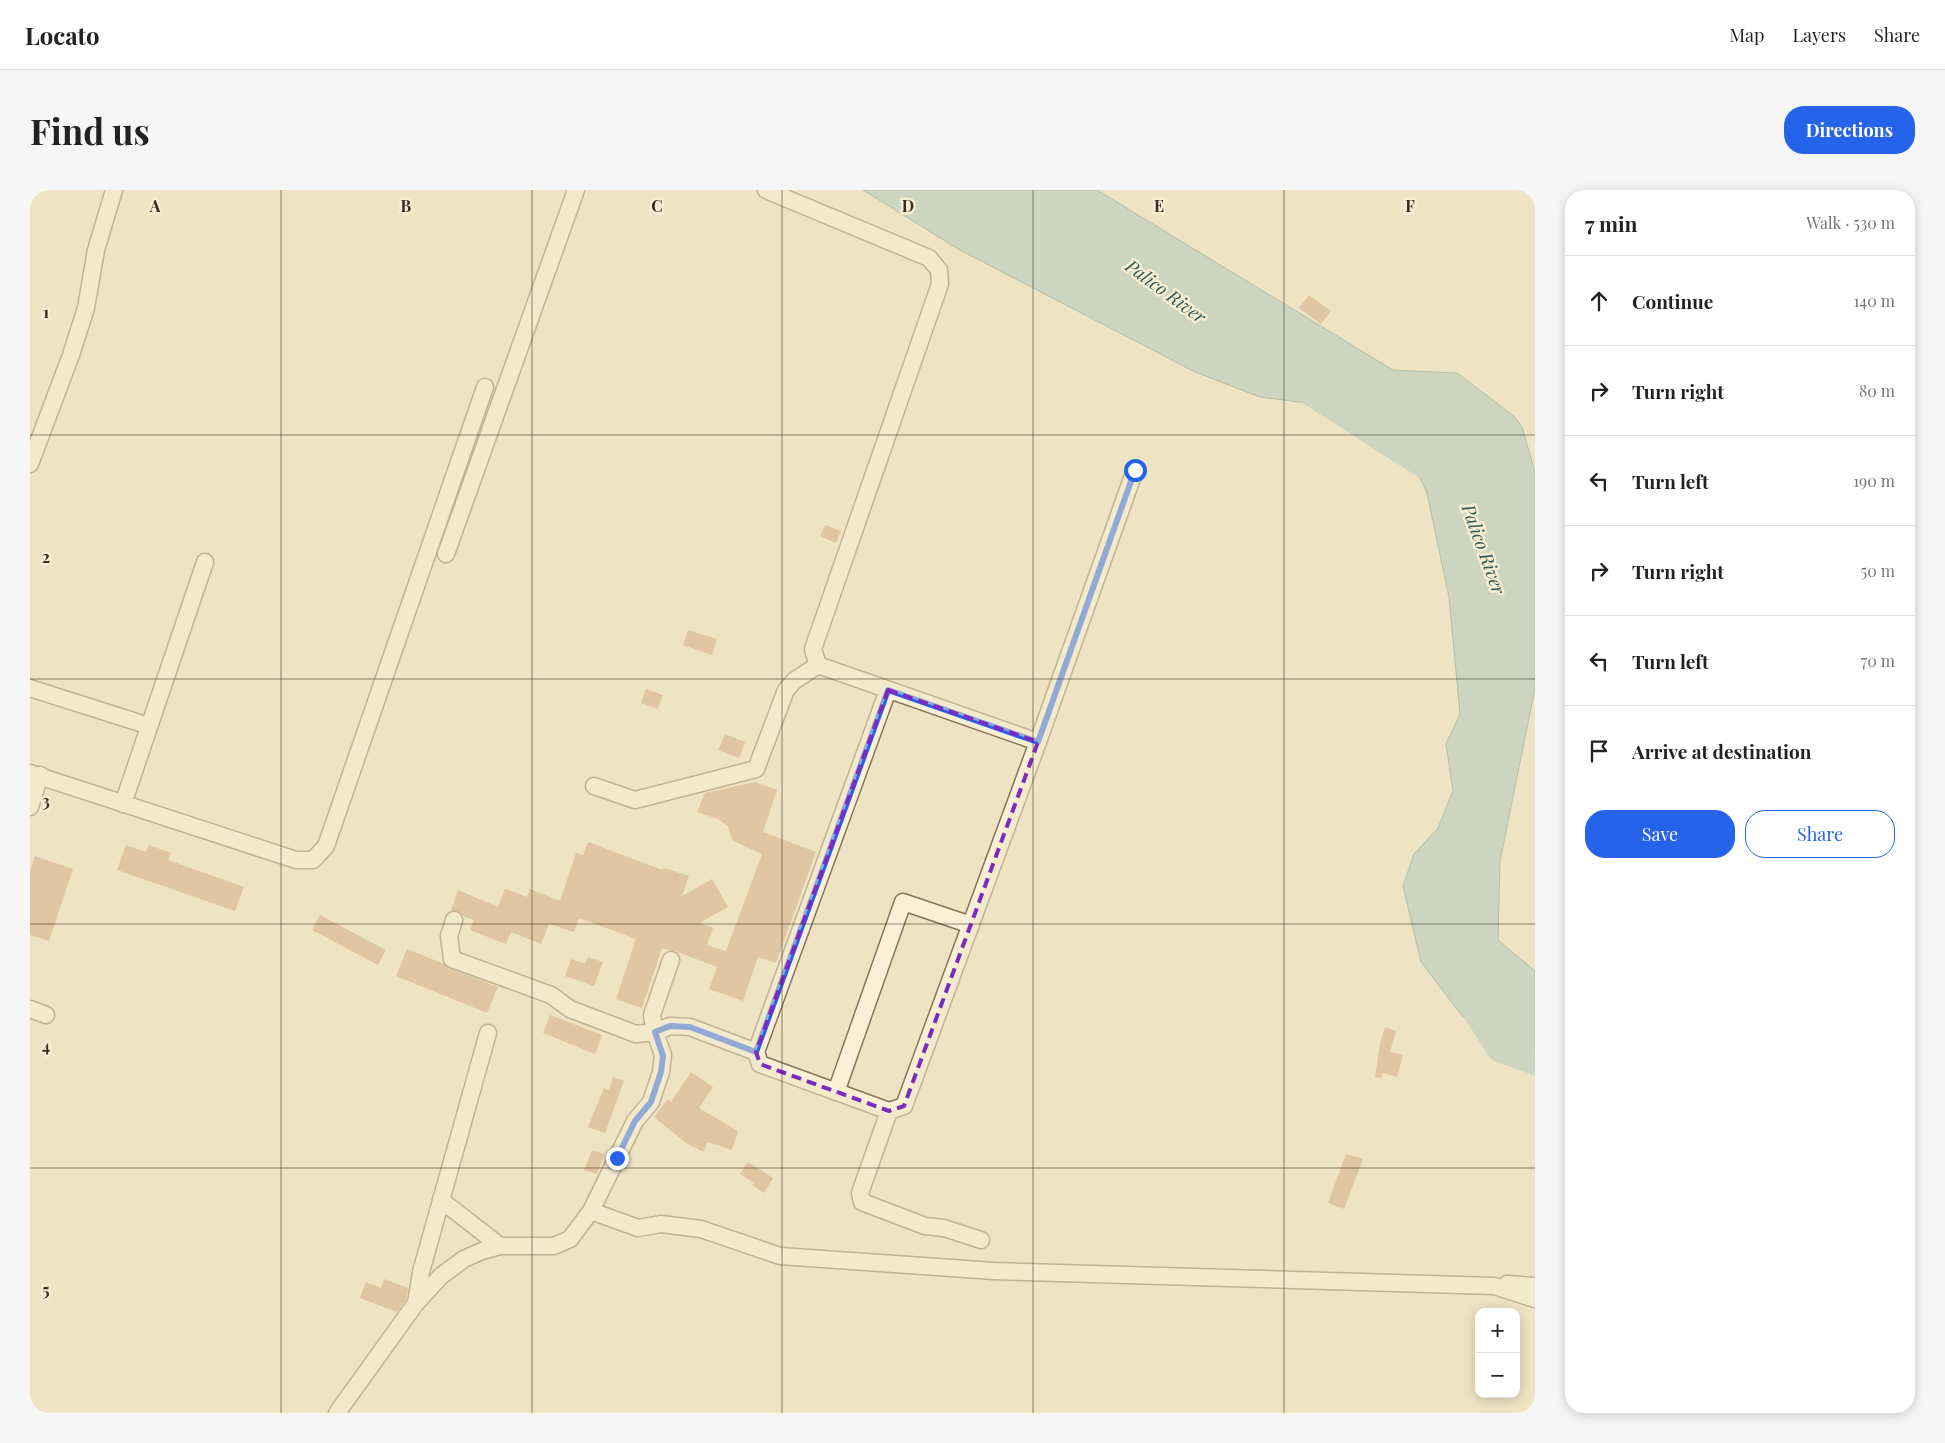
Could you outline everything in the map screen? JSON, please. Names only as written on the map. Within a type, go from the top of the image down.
[{"type":"street","points":[[30,464],[71,355],[86,308],[96,250],[114,190]]},
{"type":"street","points":[[446,554],[576,190]]},
{"type":"street","points":[[766,190],[929,258],[938,270],[940,284],[813,649],[818,665]]},
{"type":"street","points":[[30,807],[35,774],[296,860],[313,860],[326,846],[485,387]]},
{"type":"street","points":[[888,690],[756,1052],[760,1064],[889,1111],[904,1106],[972,925],[1135,470]]},
{"type":"street","points":[[123,804],[205,562]]},
{"type":"street","points":[[818,665],[1038,742]]},
{"type":"street","points":[[594,786],[635,800],[756,769],[786,690],[794,681],[818,665]]},
{"type":"street","points":[[30,688],[149,726]]},
{"type":"street","points":[[836,1092],[903,902],[972,925]]},
{"type":"street","points":[[454,920],[449,936],[452,959],[551,995],[570,1009],[636,1034],[655,1032],[670,1026],[690,1027],[756,1052]]},
{"type":"street","points":[[337,1413],[416,1303],[440,1276],[464,1259],[500,1246],[554,1246],[570,1239],[591,1211],[635,1121],[651,1102],[661,1072],[663,1056],[655,1032],[652,1015],[671,960]]},
{"type":"street","points":[[30,1009],[46,1015]]},
{"type":"street","points":[[416,1303],[421,1272],[488,1033]]},
{"type":"street","points":[[889,1111],[860,1193],[862,1202],[925,1226],[944,1228],[981,1240]]},
{"type":"street","points":[[441,1200],[500,1246]]},
{"type":"street","points":[[591,1211],[638,1228],[661,1224],[701,1229],[780,1256],[994,1270],[1535,1286]]},
{"type":"street","points":[[1494,1286],[1535,1300]]},
{"type":"highlighted area","points":[[888,690],[1038,742],[904,1106],[889,1111],[760,1064],[756,1052]]},
{"type":"water","points":[[863,190],[1097,190],[1393,370],[1457,373],[1514,416],[1522,427],[1535,472],[1535,688],[1500,861],[1498,940],[1535,971],[1535,1063],[1463,1017],[1421,962],[1403,886],[1414,854],[1438,828],[1453,791],[1446,744],[1460,714],[1449,597],[1427,493],[1403,441],[1346,408],[1260,397],[1195,372],[958,249]]},
{"type":"building","points":[[1309,295],[1331,311],[1321,324],[1299,308]]},
{"type":"building","points":[[825,525],[841,531],[836,543],[820,536]]},
{"type":"building","points":[[688,630],[717,639],[712,655],[683,645]]},
{"type":"building","points":[[646,689],[663,695],[658,709],[641,703]]},
{"type":"building","points":[[725,734],[745,742],[739,758],[718,750]]},
{"type":"building","points":[[755,782],[777,790],[763,832],[816,852],[776,963],[758,957],[743,1001],[709,989],[717,967],[662,948],[642,1008],[616,999],[636,939],[579,918],[574,932],[549,924],[541,944],[511,932],[506,944],[470,930],[474,920],[463,916],[457,911],[451,911],[458,890],[498,907],[505,889],[527,897],[530,889],[560,901],[576,853],[583,855],[588,842],[663,870],[664,868],[689,876],[682,896],[712,879],[728,907],[699,923],[713,928],[707,945],[726,951],[762,854],[732,840],[728,826],[718,819],[697,812],[705,793]]},
{"type":"building","points":[[126,845],[146,852],[149,845],[171,853],[168,860],[244,887],[235,911],[117,870]]},
{"type":"building","points":[[35,856],[73,869],[49,941],[30,935],[30,872]]},
{"type":"building","points":[[320,915],[386,950],[378,965],[312,930]]},
{"type":"building","points":[[407,949],[498,987],[487,1013],[396,976]]},
{"type":"building","points":[[588,957],[603,962],[594,986],[565,976],[571,959],[585,964]]},
{"type":"building","points":[[550,1015],[602,1035],[595,1054],[543,1033]]},
{"type":"building","points":[[1385,1027],[1396,1031],[1390,1052],[1403,1055],[1397,1077],[1383,1073],[1381,1078],[1375,1077],[1380,1043]]},
{"type":"building","points":[[691,1072],[713,1087],[699,1108],[738,1131],[732,1150],[708,1142],[703,1152],[686,1143],[654,1117],[668,1099],[671,1102]]},
{"type":"building","points":[[613,1077],[624,1081],[605,1133],[588,1127],[604,1088],[609,1090]]},
{"type":"building","points":[[592,1150],[604,1154],[597,1174],[584,1170]]},
{"type":"building","points":[[1346,1154],[1363,1159],[1344,1209],[1328,1203]]},
{"type":"building","points":[[748,1162],[773,1178],[764,1193],[752,1185],[754,1183],[740,1174]]},
{"type":"building","points":[[384,1279],[408,1288],[406,1300],[397,1312],[360,1298],[366,1282],[381,1288]]},
{"type":"waterway","name":"Palico River","points":[[1301,388],[1437,475]]},
{"type":"waterway","name":"Palico River","points":[[1471,1006],[1499,1050],[1535,1063]]},
{"type":"route","points":[[617,1158],[635,1121],[651,1102],[661,1072],[663,1056],[655,1032],[670,1026],[690,1027],[756,1052],[888,690],[1038,742],[1135,470]]}]
